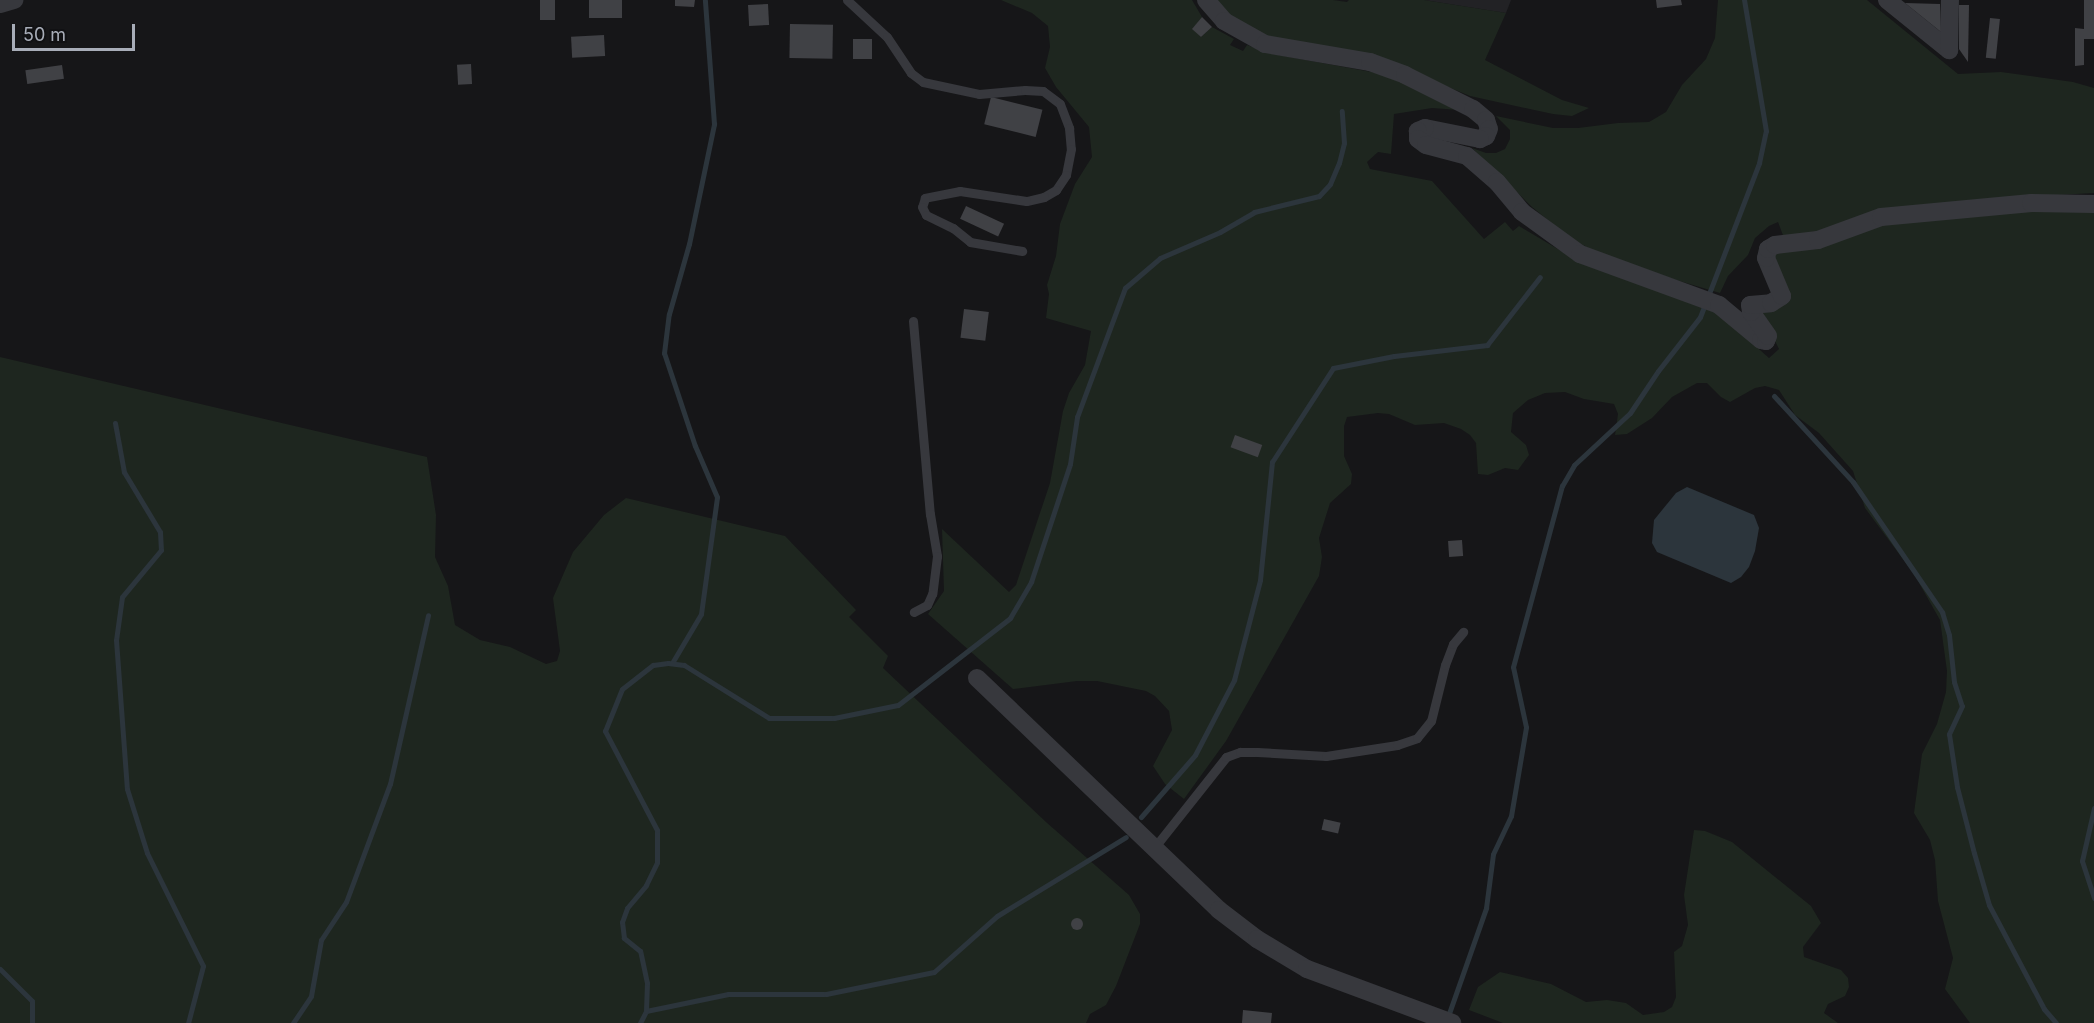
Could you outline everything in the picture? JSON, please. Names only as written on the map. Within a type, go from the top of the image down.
[{"type":"street","points":[[0,4],[14,0]]},
{"type":"street","points":[[1206,0],[1224,21],[1265,44],[1370,62],[1405,75],[1473,109],[1486,120],[1489,129],[1486,136],[1480,139],[1425,128],[1418,131],[1418,139],[1426,145],[1467,156],[1497,182],[1522,212],[1580,254],[1719,305],[1761,340],[1766,341],[1768,336],[1751,312],[1750,305],[1771,303],[1782,296],[1766,258],[1768,249],[1775,245],[1818,240],[1881,217],[2031,203],[2094,204]]},
{"type":"street","points":[[1887,0],[1949,50],[1950,0]]},
{"type":"street","points":[[977,678],[1219,910],[1267,945],[1307,969],[1452,1023]]},
{"type":"lane","points":[[847,0],[887,37],[910,73],[923,82],[979,94],[1025,90],[1043,91],[1060,104],[1069,128],[1071,149],[1066,175],[1056,190],[1044,197],[1026,201],[960,191],[925,198],[922,207],[926,215],[953,228],[970,242],[1022,251]]},
{"type":"lane","points":[[913,321],[930,514],[937,556],[932,594],[927,605],[914,612]]},
{"type":"lane","points":[[1154,848],[1226,757],[1240,752],[1326,756],[1397,745],[1417,738],[1425,732],[1431,721],[1445,665],[1453,644],[1463,632]]},
{"type":"shaded area","points":[[1001,0],[1192,0],[1202,17],[1193,29],[1201,37],[1212,27],[1234,39],[1230,45],[1243,51],[1247,45],[1273,54],[1388,75],[1459,110],[1432,108],[1394,114],[1391,154],[1378,152],[1367,162],[1370,169],[1432,181],[1484,239],[1505,222],[1513,231],[1519,226],[1583,264],[1716,311],[1769,358],[1779,349],[1759,309],[1782,305],[1771,260],[1774,251],[1901,221],[2031,209],[2094,211],[2094,1023],[1970,1023],[1945,989],[1953,958],[1938,901],[1935,860],[1930,840],[1914,813],[1922,754],[1937,724],[1946,692],[1947,671],[1940,620],[1914,574],[1865,508],[1853,471],[1819,433],[1795,415],[1779,390],[1765,386],[1755,388],[1730,402],[1721,397],[1707,383],[1697,383],[1672,397],[1652,418],[1627,434],[1615,435],[1618,414],[1614,404],[1584,399],[1565,392],[1545,393],[1528,400],[1513,413],[1511,432],[1526,445],[1529,455],[1518,470],[1505,468],[1488,475],[1478,474],[1476,443],[1461,429],[1444,423],[1415,425],[1389,414],[1347,417],[1344,426],[1344,456],[1352,474],[1351,484],[1330,503],[1319,538],[1322,557],[1319,576],[1226,741],[1184,799],[1165,784],[1153,766],[1172,730],[1169,711],[1155,696],[1146,691],[1097,681],[1077,681],[1013,689],[928,614],[944,591],[942,529],[1009,592],[1016,585],[1050,483],[1063,411],[1069,393],[1085,365],[1091,331],[1046,318],[1049,294],[1047,285],[1056,256],[1060,224],[1075,184],[1092,157],[1089,127],[1056,87],[1045,68],[1050,47],[1048,26],[1032,13]]},
{"type":"shaded area","points":[[1214,0],[1347,2],[1349,0],[1424,0],[1506,13],[1485,60],[1562,100],[1589,108],[1572,116],[1470,96],[1371,55],[1271,37],[1240,24]]},
{"type":"shaded area","points":[[1424,0],[1511,0],[1506,13]]},
{"type":"shaded area","points":[[1718,0],[1867,0],[1958,74],[2001,72],[2073,82],[2094,88],[2094,193],[2039,196],[1784,238],[1778,222],[1769,226],[1755,238],[1748,255],[1728,276],[1720,293],[1615,262],[1571,239],[1532,207],[1472,148],[1486,153],[1496,153],[1505,149],[1510,139],[1510,130],[1496,116],[1553,128],[1578,128],[1649,122],[1666,112],[1682,85],[1706,59],[1715,38]]},
{"type":"shaded area","points":[[0,357],[427,457],[436,515],[435,557],[448,586],[455,625],[480,640],[510,647],[546,664],[557,661],[560,651],[553,598],[573,552],[604,515],[626,498],[785,536],[856,610],[849,617],[888,656],[883,668],[1046,822],[1129,895],[1140,914],[1140,924],[1116,986],[1106,1005],[1090,1014],[1086,1023],[0,1023]]},
{"type":"shaded area","points":[[1687,487],[1754,515],[1759,528],[1755,551],[1749,567],[1741,577],[1731,583],[1657,552],[1652,543],[1654,520],[1676,493]]},
{"type":"shaded area","points":[[1694,830],[1705,831],[1732,842],[1811,906],[1821,923],[1803,947],[1804,957],[1841,970],[1848,978],[1849,987],[1845,996],[1828,1004],[1824,1013],[1838,1023],[1503,1023],[1469,1010],[1478,987],[1500,972],[1551,984],[1586,1002],[1607,1000],[1626,1003],[1643,1015],[1664,1012],[1672,1007],[1676,997],[1674,952],[1682,946],[1688,925],[1684,895]]},
{"type":"building","points":[[540,0],[555,0],[555,20],[540,20]]},
{"type":"building","points":[[589,0],[622,0],[622,18],[589,18]]},
{"type":"building","points":[[675,0],[695,0],[694,7],[675,6]]},
{"type":"building","points":[[1656,0],[1681,0],[1682,5],[1657,8]]},
{"type":"building","points":[[2084,0],[2094,0],[2094,39],[2084,39],[2084,65],[2075,66],[2075,28],[2084,29]]},
{"type":"building","points":[[1905,3],[1940,4],[1941,32]]},
{"type":"building","points":[[768,4],[769,25],[749,26],[748,5]]},
{"type":"building","points":[[1959,5],[1969,5],[1968,62],[1959,49]]},
{"type":"building","points":[[1202,17],[1212,27],[1201,37],[1192,29]]},
{"type":"building","points":[[1990,18],[2000,19],[1996,59],[1986,58]]},
{"type":"building","points":[[790,24],[833,25],[832,59],[789,58]]},
{"type":"building","points":[[604,35],[605,56],[572,58],[571,37]]},
{"type":"building","points":[[853,39],[872,39],[872,59],[853,59]]},
{"type":"building","points":[[471,64],[472,84],[458,85],[457,65]]},
{"type":"building","points":[[62,65],[64,79],[27,84],[25,70]]},
{"type":"building","points":[[991,97],[1042,110],[1036,137],[984,124]]},
{"type":"building","points":[[966,206],[1004,224],[998,236],[960,219]]},
{"type":"building","points":[[964,309],[989,312],[985,341],[960,338]]},
{"type":"building","points":[[1235,435],[1262,445],[1258,457],[1231,447]]},
{"type":"building","points":[[1462,540],[1463,556],[1449,557],[1448,541]]},
{"type":"building","points":[[1324,819],[1341,823],[1338,834],[1322,830]]},
{"type":"building","points":[[1079,918],[1083,924],[1079,930],[1075,930],[1071,922]]},
{"type":"building","points":[[1243,1010],[1272,1013],[1271,1023],[1242,1023]]},
{"type":"waterway","points":[[672,663],[701,614],[717,497],[695,446],[664,353],[669,314],[689,244],[714,124],[705,0]]},
{"type":"waterway","points":[[1447,1019],[1486,908],[1493,854],[1511,816],[1526,727],[1513,667],[1562,486],[1574,465],[1630,413],[1658,371],[1700,317],[1759,163],[1766,131],[1744,0]]},
{"type":"waterway","points":[[640,1023],[646,1011],[647,983],[640,951],[624,938],[622,922],[627,908],[646,885],[657,862],[657,830],[605,731],[622,689],[653,665],[668,663],[684,665],[769,718],[834,718],[898,705],[1010,618],[1031,582],[1070,464],[1077,417],[1125,288],[1160,258],[1220,232],[1254,212],[1319,196],[1330,184],[1339,163],[1344,143],[1342,111]]},
{"type":"waterway","points":[[1141,817],[1195,755],[1234,680],[1260,580],[1272,462],[1333,368],[1394,356],[1487,345],[1540,277]]},
{"type":"waterway","points":[[1774,396],[1853,482],[1942,612],[1949,635],[1954,682],[1962,706],[1949,734],[1957,787],[1974,853],[1989,905],[2044,1009],[2056,1023]]},
{"type":"waterway","points":[[115,423],[124,472],[160,532],[161,550],[122,597],[116,640],[127,789],[147,853],[203,966],[188,1023]]},
{"type":"waterway","points":[[293,1023],[311,996],[321,940],[346,902],[390,784],[428,615]]},
{"type":"waterway","points":[[2094,808],[2082,861],[2094,898]]},
{"type":"waterway","points":[[646,1011],[728,994],[826,994],[934,972],[997,916],[1126,837]]},
{"type":"waterway","points":[[0,969],[32,1001],[32,1023]]}]
